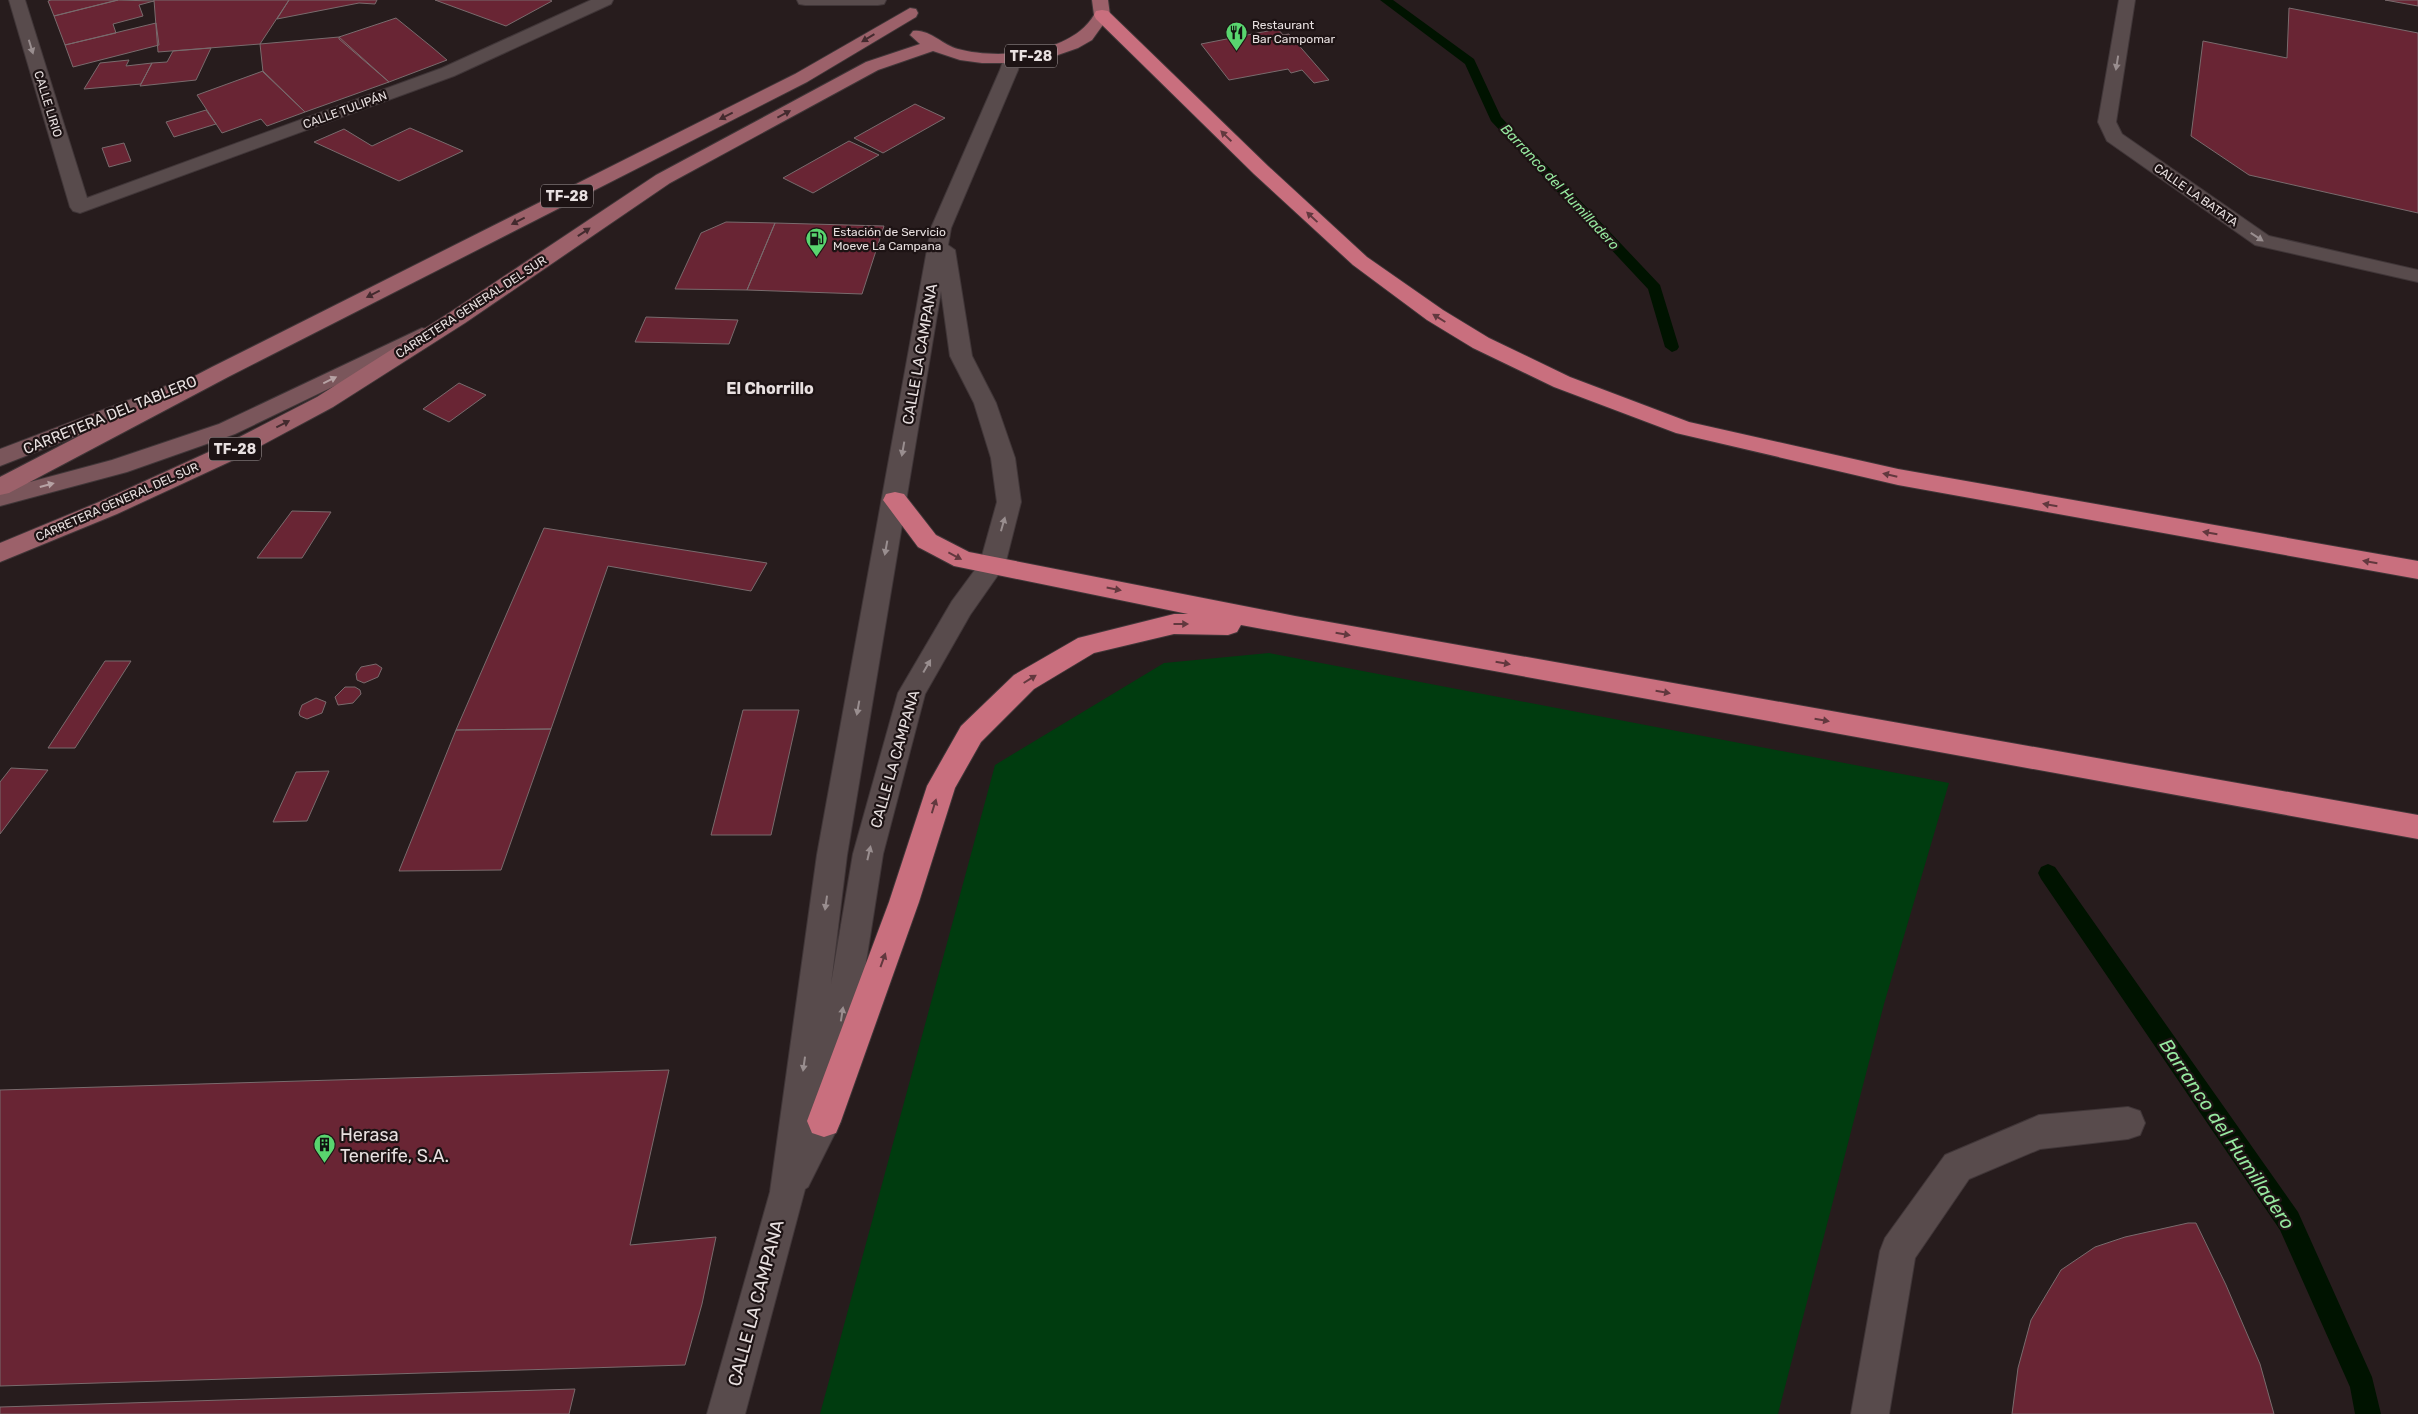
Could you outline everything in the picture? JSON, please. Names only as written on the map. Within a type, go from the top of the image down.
[{"type":"highway","points":[[1101,8],[1261,170],[1360,261],[1435,315],[1473,339],[1562,382],[1684,428],[1898,477],[2418,570]]},
{"type":"highway","points":[[895,500],[927,540],[962,560],[1295,626],[2418,827]]},
{"type":"highway","points":[[824,1121],[904,902],[941,786],[971,734],[1024,682],[1087,645],[1174,624],[1295,626]]},
{"type":"main road","name":"TF-28","points":[[0,487],[220,372],[801,78],[913,7],[914,31],[933,46],[966,56],[1011,59],[1041,54],[1070,45],[1092,31],[1101,8]]},
{"type":"main road","name":"CARRETERA GENERAL DEL SUR","points":[[0,554],[108,508],[232,450],[325,402],[457,318],[663,179],[872,66],[933,46]]},
{"type":"main road","points":[[0,498],[119,466],[227,429],[457,318]]},
{"type":"main road","name":"CARRETERA DEL TABLERO","points":[[0,458],[220,372]]},
{"type":"street","name":"CALLE LIRIO","points":[[17,0],[80,208]]},
{"type":"street","name":"CALLE TULIPÁN","points":[[80,208],[448,72],[605,0]]},
{"type":"street","points":[[805,0],[878,0]]},
{"type":"street","name":"CALLE LA BATATA","points":[[2126,8],[2108,122],[2114,137],[2262,241],[2418,276]]},
{"type":"street","name":"CALLE LA CAMPANA","points":[[726,1414],[787,1192],[832,855],[941,228],[1009,70],[1011,59]]},
{"type":"street","name":"CALLE LA CAMPANA","points":[[787,1192],[824,1121],[868,854],[912,693],[961,608],[992,565],[1009,502],[1003,458],[985,403],[961,356],[941,228]]},
{"type":"street","points":[[1870,1414],[1898,1251],[1957,1167],[2039,1132],[2128,1123]]},
{"type":"green space","points":[[1269,653],[1949,783],[1884,1004],[1778,1414],[820,1414],[995,765],[1164,663]]},
{"type":"building","points":[[118,0],[54,16],[48,1]]},
{"type":"building","points":[[118,0],[154,1],[139,5],[143,16],[113,24],[116,33],[65,45],[54,16]]},
{"type":"building","points":[[154,0],[289,0],[260,44],[158,52]]},
{"type":"building","points":[[289,0],[377,0],[375,4],[359,3],[277,19]]},
{"type":"building","points":[[435,0],[550,0],[552,1],[506,26]]},
{"type":"building","points":[[2385,0],[2418,0],[2418,6]]},
{"type":"building","points":[[2289,8],[2418,33],[2418,213],[2249,175],[2191,136],[2203,41],[2287,58]]},
{"type":"building","points":[[396,18],[447,60],[389,82],[339,39],[339,37]]},
{"type":"building","points":[[156,23],[159,45],[73,67],[65,45]]},
{"type":"building","points":[[1278,29],[1283,35],[1289,34],[1329,80],[1314,83],[1302,70],[1291,73],[1288,69],[1229,80],[1201,44]]},
{"type":"building","points":[[339,37],[389,82],[305,112],[263,72],[260,44]]},
{"type":"building","points":[[211,48],[196,80],[140,86],[152,63],[167,62],[173,51]]},
{"type":"building","points":[[129,60],[126,66],[152,63],[141,84],[84,89],[100,63]]},
{"type":"building","points":[[263,71],[305,112],[267,126],[261,119],[222,133],[197,95]]},
{"type":"building","points":[[915,104],[945,118],[883,153],[854,138]]},
{"type":"building","points":[[206,110],[216,124],[174,137],[166,122]]},
{"type":"building","points":[[410,128],[463,151],[399,181],[314,142],[344,129],[372,146]]},
{"type":"building","points":[[849,141],[879,155],[813,193],[783,178]]},
{"type":"building","points":[[124,143],[131,161],[109,167],[102,148]]},
{"type":"building","points":[[726,222],[775,223],[747,290],[675,289],[701,233]]},
{"type":"building","name":"Estación de Servicio Moeve La Campana","points":[[775,223],[884,226],[862,294],[747,290]]},
{"type":"building","points":[[646,317],[738,320],[729,344],[635,342]]},
{"type":"building","points":[[459,383],[486,395],[449,422],[423,409]]},
{"type":"building","points":[[292,511],[331,512],[302,558],[257,558]]},
{"type":"building","points":[[544,528],[767,563],[751,591],[608,566],[551,729],[456,730]]},
{"type":"building","points":[[105,661],[131,661],[75,748],[48,748]]},
{"type":"building","points":[[376,664],[382,668],[378,677],[364,683],[357,680],[356,674],[361,667]]},
{"type":"building","points":[[345,687],[355,687],[360,690],[361,694],[353,703],[338,705],[335,697]]},
{"type":"building","points":[[316,698],[326,702],[322,713],[307,719],[300,716],[299,713],[302,705]]},
{"type":"building","points":[[743,710],[799,710],[771,835],[711,835]]},
{"type":"building","points":[[551,729],[501,870],[399,871],[456,730]]},
{"type":"building","points":[[11,768],[48,770],[0,834],[0,782]]},
{"type":"building","points":[[329,771],[307,821],[273,822],[296,772]]},
{"type":"building","name":"Herasa Tenerife, S.A.","points":[[669,1070],[630,1245],[716,1237],[702,1304],[685,1365],[0,1386],[0,1090]]},
{"type":"building","points":[[2188,1223],[2196,1223],[2226,1285],[2260,1364],[2274,1414],[2012,1414],[2018,1368],[2031,1320],[2061,1270],[2095,1247],[2125,1237]]},
{"type":"building","points":[[575,1389],[569,1414],[0,1414],[0,1407]]},
{"type":"waterway","name":"Barranco del Humilladero","points":[[1386,0],[1470,62],[1495,118],[1655,288],[1672,347]]},
{"type":"waterway","name":"Barranco del Humilladero","points":[[2048,873],[2289,1221],[2363,1386],[2368,1414]]},
{"type":"place","name":"Restaurant Bar Campomar","points":[[1236,51]]},
{"type":"place","name":"Estación de Servicio Moeve La Campana","points":[[817,258]]},
{"type":"place","name":"Herasa Tenerife, S.A.","points":[[324,1164]]},
{"type":"district","name":"El Chorrillo","points":[[770,388]]}]
